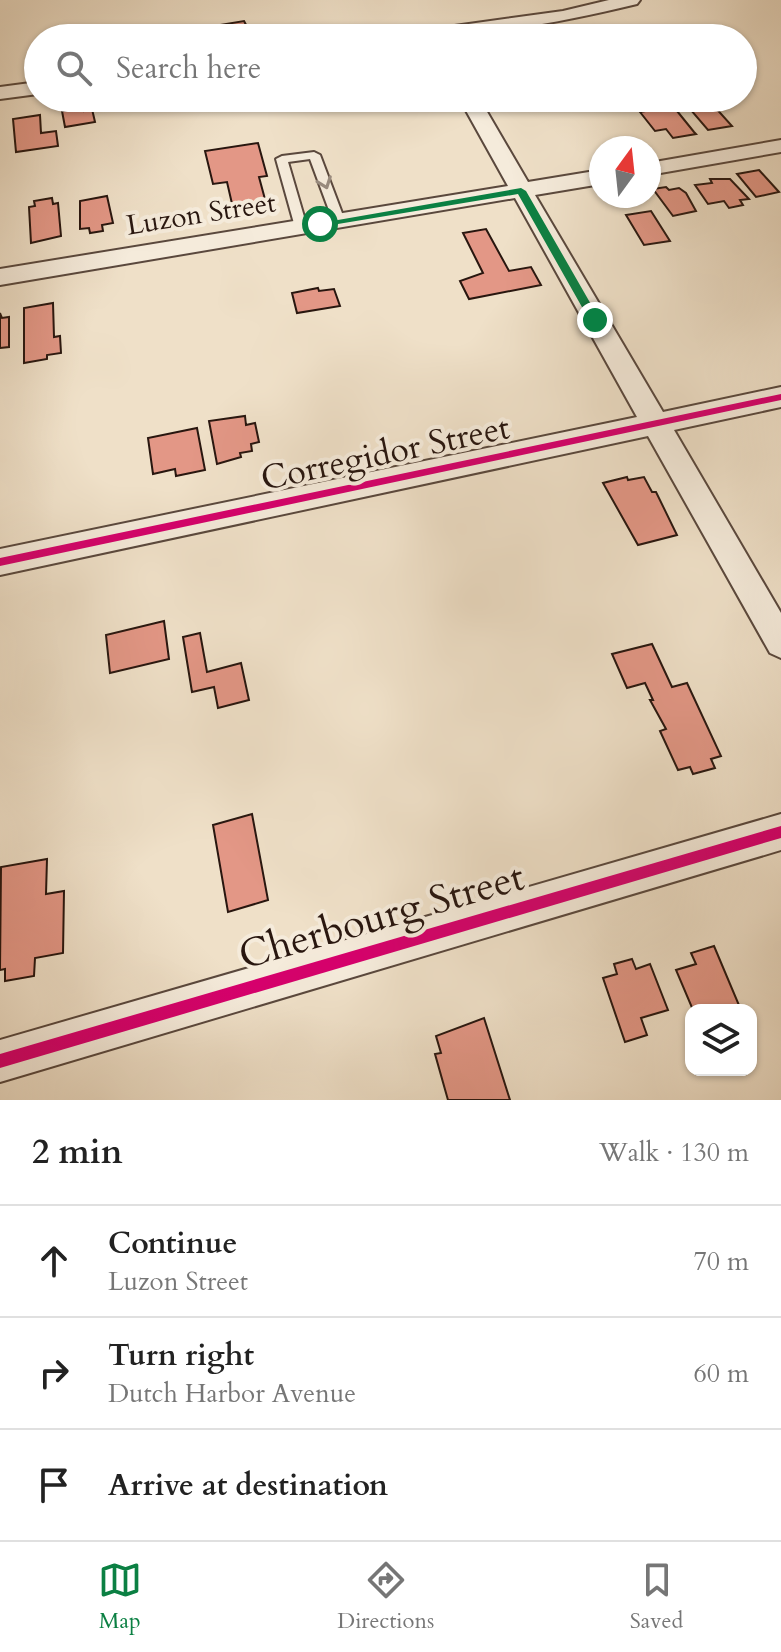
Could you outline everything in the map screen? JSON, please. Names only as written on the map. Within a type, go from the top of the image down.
[{"type":"street","points":[[509,24],[595,10],[631,0]]},
{"type":"street","points":[[0,93],[24,90]]},
{"type":"street","points":[[477,112],[781,643]]},
{"type":"street","points":[[661,167],[781,146]]},
{"type":"street","name":"Luzon Street","points":[[0,277],[589,179]]},
{"type":"street","name":"Corregidor Street","points":[[0,562],[781,397]]},
{"type":"street","name":"Cherbourg Street","points":[[0,1061],[781,832]]},
{"type":"lane","points":[[301,227],[282,159],[314,155],[339,221]]},
{"type":"building","points":[[62,112],[93,112],[95,122],[65,127]]},
{"type":"building","points":[[640,112],[678,112],[696,134],[673,138],[666,129],[655,131]]},
{"type":"building","points":[[693,112],[719,112],[732,126],[708,130]]},
{"type":"building","points":[[40,115],[41,133],[56,131],[58,146],[16,152],[13,119]]},
{"type":"building","points":[[258,143],[267,176],[259,177],[266,203],[233,208],[227,182],[213,184],[205,151]]},
{"type":"building","points":[[759,170],[779,192],[756,197],[737,174]]},
{"type":"building","points":[[710,179],[730,179],[749,199],[740,200],[743,205],[729,208],[724,201],[708,204],[695,185],[712,183]]},
{"type":"building","points":[[661,188],[679,188],[686,193],[696,211],[673,216],[661,200]]},
{"type":"building","points":[[107,196],[113,223],[102,225],[103,231],[90,233],[89,228],[80,229],[80,201]]},
{"type":"building","points":[[52,198],[53,204],[58,203],[61,236],[31,243],[29,207],[35,206],[34,201]]},
{"type":"building","points":[[651,211],[670,241],[644,245],[626,215]]},
{"type":"building","points":[[486,229],[509,271],[531,267],[541,285],[469,299],[460,281],[483,273],[463,233]]},
{"type":"building","points":[[318,288],[319,291],[334,289],[340,306],[297,313],[292,293]]},
{"type":"building","points":[[53,303],[54,337],[60,336],[61,353],[24,363],[24,308]]},
{"type":"building","points":[[0,313],[2,318],[9,317],[9,347],[0,348]]},
{"type":"building","points":[[245,416],[246,425],[255,423],[259,442],[251,444],[252,451],[240,453],[241,457],[217,464],[209,421]]},
{"type":"building","points":[[197,428],[205,470],[176,476],[175,469],[153,474],[148,438]]},
{"type":"building","points":[[627,477],[628,480],[644,477],[652,492],[656,492],[677,535],[638,545],[603,483]]},
{"type":"building","points":[[164,621],[169,659],[110,673],[106,635]]},
{"type":"building","points":[[200,633],[207,672],[241,663],[249,700],[218,708],[214,687],[192,692],[183,637]]},
{"type":"building","points":[[652,644],[672,687],[687,683],[721,756],[711,759],[715,768],[693,774],[690,767],[678,770],[660,731],[666,729],[650,700],[653,700],[645,683],[627,688],[612,654]]},
{"type":"building","points":[[252,814],[268,900],[228,912],[213,825]]},
{"type":"building","points":[[47,859],[46,894],[64,891],[63,953],[35,958],[34,976],[5,981],[5,969],[0,970],[1,867]]},
{"type":"building","points":[[714,946],[738,1004],[690,1004],[676,970],[696,964],[691,953]]},
{"type":"building","points":[[632,959],[636,969],[650,964],[668,1010],[641,1018],[647,1035],[625,1042],[603,978],[617,974],[614,964]]},
{"type":"building","points":[[484,1018],[510,1100],[448,1100],[435,1054],[441,1053],[436,1036]]},
{"type":"cycle path","points":[[0,562],[781,397]]},
{"type":"cycle path","points":[[0,1061],[781,832]]},
{"type":"route","points":[[320,224],[521,191],[595,320]]}]
